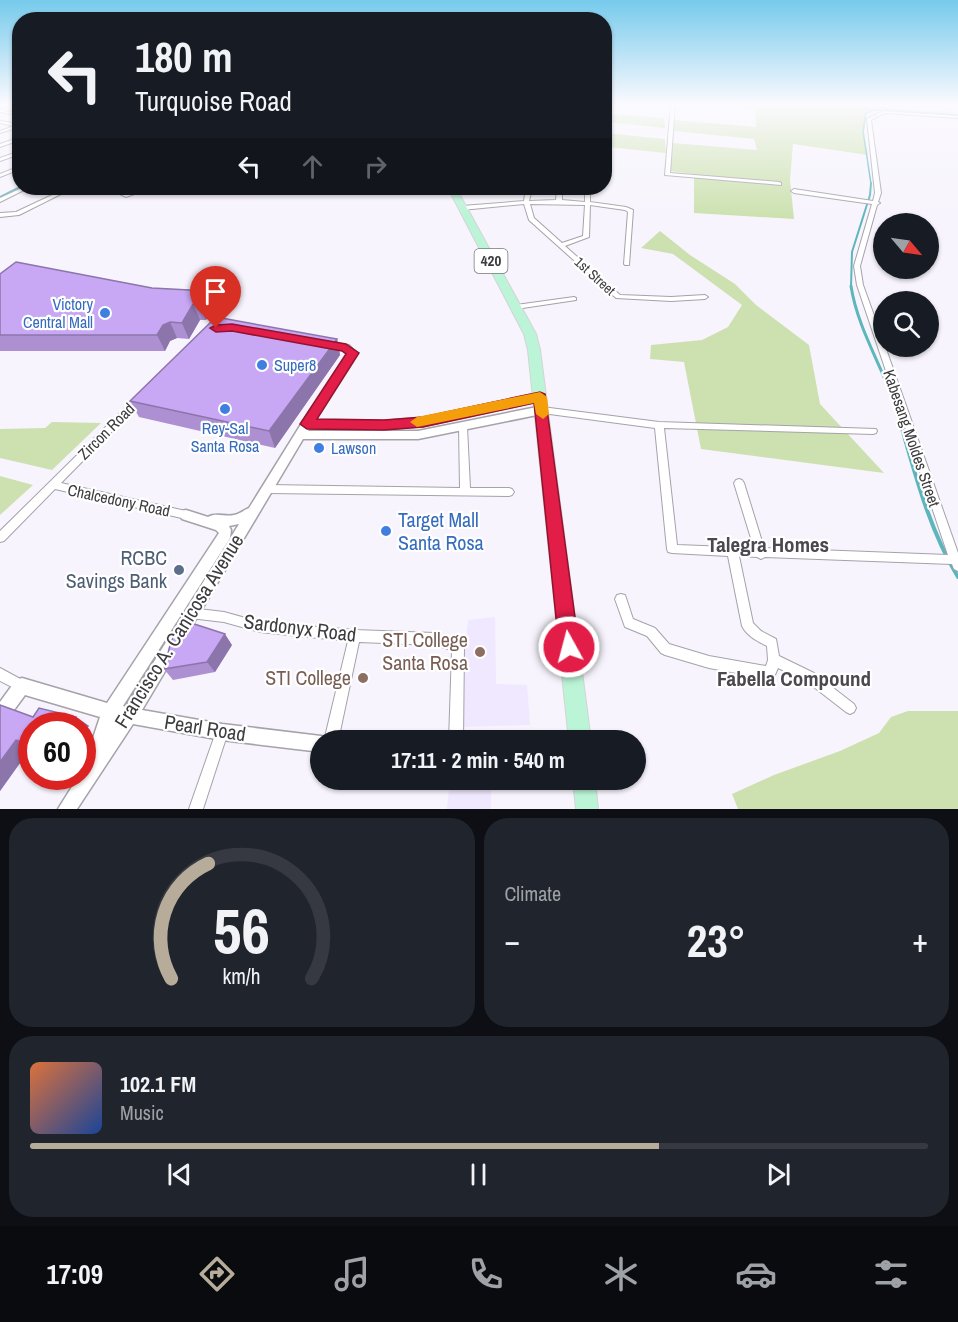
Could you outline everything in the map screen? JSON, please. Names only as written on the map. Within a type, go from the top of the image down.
[{"type":"main road","name":"420","points":[[456,195],[530,334],[534,350],[579,730]]},
{"type":"main road","points":[[585,790],[586,809]]},
{"type":"street","points":[[670,142],[667,174],[779,184]]},
{"type":"street","name":"Kabesang Moldes Street","points":[[873,142],[878,176],[857,266],[860,285],[952,561]]},
{"type":"street","points":[[794,191],[872,203]]},
{"type":"street","points":[[0,215],[17,214],[56,195]]},
{"type":"street","points":[[526,200],[527,195]]},
{"type":"street","points":[[559,202],[560,195]]},
{"type":"street","points":[[560,246],[585,238],[588,195]]},
{"type":"street","points":[[462,208],[526,200],[587,203],[631,212],[627,264]]},
{"type":"street","name":"1st Street","points":[[526,200],[531,219],[621,299],[705,297]]},
{"type":"street","points":[[516,307],[574,299]]},
{"type":"street","points":[[300,435],[353,353],[346,347],[323,343]]},
{"type":"street","name":"Zircon Road","points":[[0,538],[147,391]]},
{"type":"street","points":[[300,435],[418,435],[464,431],[541,404]]},
{"type":"street","points":[[307,424],[384,425],[423,422],[541,404],[659,425],[873,431]]},
{"type":"street","points":[[659,425],[671,548],[734,553],[952,561]]},
{"type":"street","points":[[464,431],[465,491]]},
{"type":"street","name":"Francisco A. Canicosa Avenue","points":[[96,764],[129,716],[300,435]]},
{"type":"street","points":[[739,483],[761,554]]},
{"type":"street","name":"Chalcedony Road","points":[[52,485],[186,515]]},
{"type":"street","points":[[268,489],[509,492]]},
{"type":"street","points":[[186,515],[228,522],[238,520],[256,507]]},
{"type":"street","name":"Francisco A. Canicosa Avenue","points":[[96,753],[110,712],[225,534],[225,530],[220,526],[186,515]]},
{"type":"street","points":[[621,599],[629,623],[651,632],[665,649],[709,662],[770,673],[774,660],[772,643],[748,627],[734,553]]},
{"type":"street","name":"Sardonyx Road","points":[[190,613],[224,617],[260,627],[355,636],[434,639],[458,646],[456,730]]},
{"type":"street","points":[[334,730],[355,636]]},
{"type":"street","points":[[774,660],[810,677],[850,708]]},
{"type":"street","points":[[0,674],[22,686],[0,715]]},
{"type":"street","name":"Pearl Road","points":[[22,686],[129,716],[222,732],[310,743]]},
{"type":"street","points":[[196,809],[222,732]]},
{"type":"street","name":"Francisco A. Canicosa Avenue","points":[[67,809],[79,790]]},
{"type":"shaded area","name":"STI College Santa Rosa","points":[[495,617],[496,684],[527,685],[530,725],[464,727],[464,730],[455,730],[468,620]]},
{"type":"shaded area","points":[[449,790],[491,790],[491,809],[447,809]]},
{"type":"green space","points":[[612,142],[665,142],[666,153],[612,147]]},
{"type":"green space","points":[[755,142],[865,142],[868,155],[793,144],[790,180],[794,219],[694,213],[694,174],[670,171],[673,143],[757,150]]},
{"type":"green space","points":[[660,231],[690,255],[735,284],[756,305],[809,345],[820,404],[884,473],[701,449],[684,362],[650,359],[651,345],[702,340],[728,327],[742,305],[673,254],[641,248]]},
{"type":"green space","points":[[52,422],[101,423],[52,470],[0,458],[0,429],[45,428]]},
{"type":"green space","points":[[0,476],[33,485],[0,515]]},
{"type":"green space","points":[[908,711],[958,711],[958,809],[738,809],[732,794],[879,733],[891,717]]},
{"type":"building","name":"Victory Central Mall","points":[[16,262],[152,288],[207,291],[199,305],[193,304],[182,323],[170,322],[163,325],[157,335],[0,335],[0,274]]},
{"type":"building","points":[[216,317],[337,339],[269,431],[130,401]]},
{"type":"building","points":[[185,621],[225,634],[207,662],[164,669],[171,641]]},
{"type":"building","points":[[0,705],[19,712],[18,740],[16,740],[0,762]]},
{"type":"building","points":[[39,708],[55,712],[36,712]]},
{"type":"waterway","points":[[865,142],[871,184]]},
{"type":"waterway","points":[[851,286],[852,252],[870,195],[871,184]]},
{"type":"waterway","points":[[0,197],[12,191]]},
{"type":"waterway","points":[[851,286],[860,320],[900,419]]},
{"type":"waterway","points":[[899,418],[930,519],[958,577]]},
{"type":"slow traffic","points":[[417,422],[540,397],[543,414]]},
{"type":"place","name":"Victory Central Mall","points":[[105,313]]},
{"type":"place","name":"Super8","points":[[262,365]]},
{"type":"place","name":"Rey-Sal Santa Rosa","points":[[225,409]]},
{"type":"place","name":"Lawson","points":[[319,448]]},
{"type":"place","name":"Target Mall Santa Rosa","points":[[386,531]]},
{"type":"place","name":"RCBC Savings Bank","points":[[179,570]]},
{"type":"place","name":"STI College Santa Rosa","points":[[480,652]]},
{"type":"place","name":"STI College","points":[[363,678]]},
{"type":"district","name":"Talegra Homes","points":[[768,545]]},
{"type":"district","name":"Fabella Compound","points":[[794,679]]},
{"type":"route","points":[[216,328],[232,327],[346,347],[353,353],[307,424],[384,425],[423,422],[540,397],[569,647]]}]
